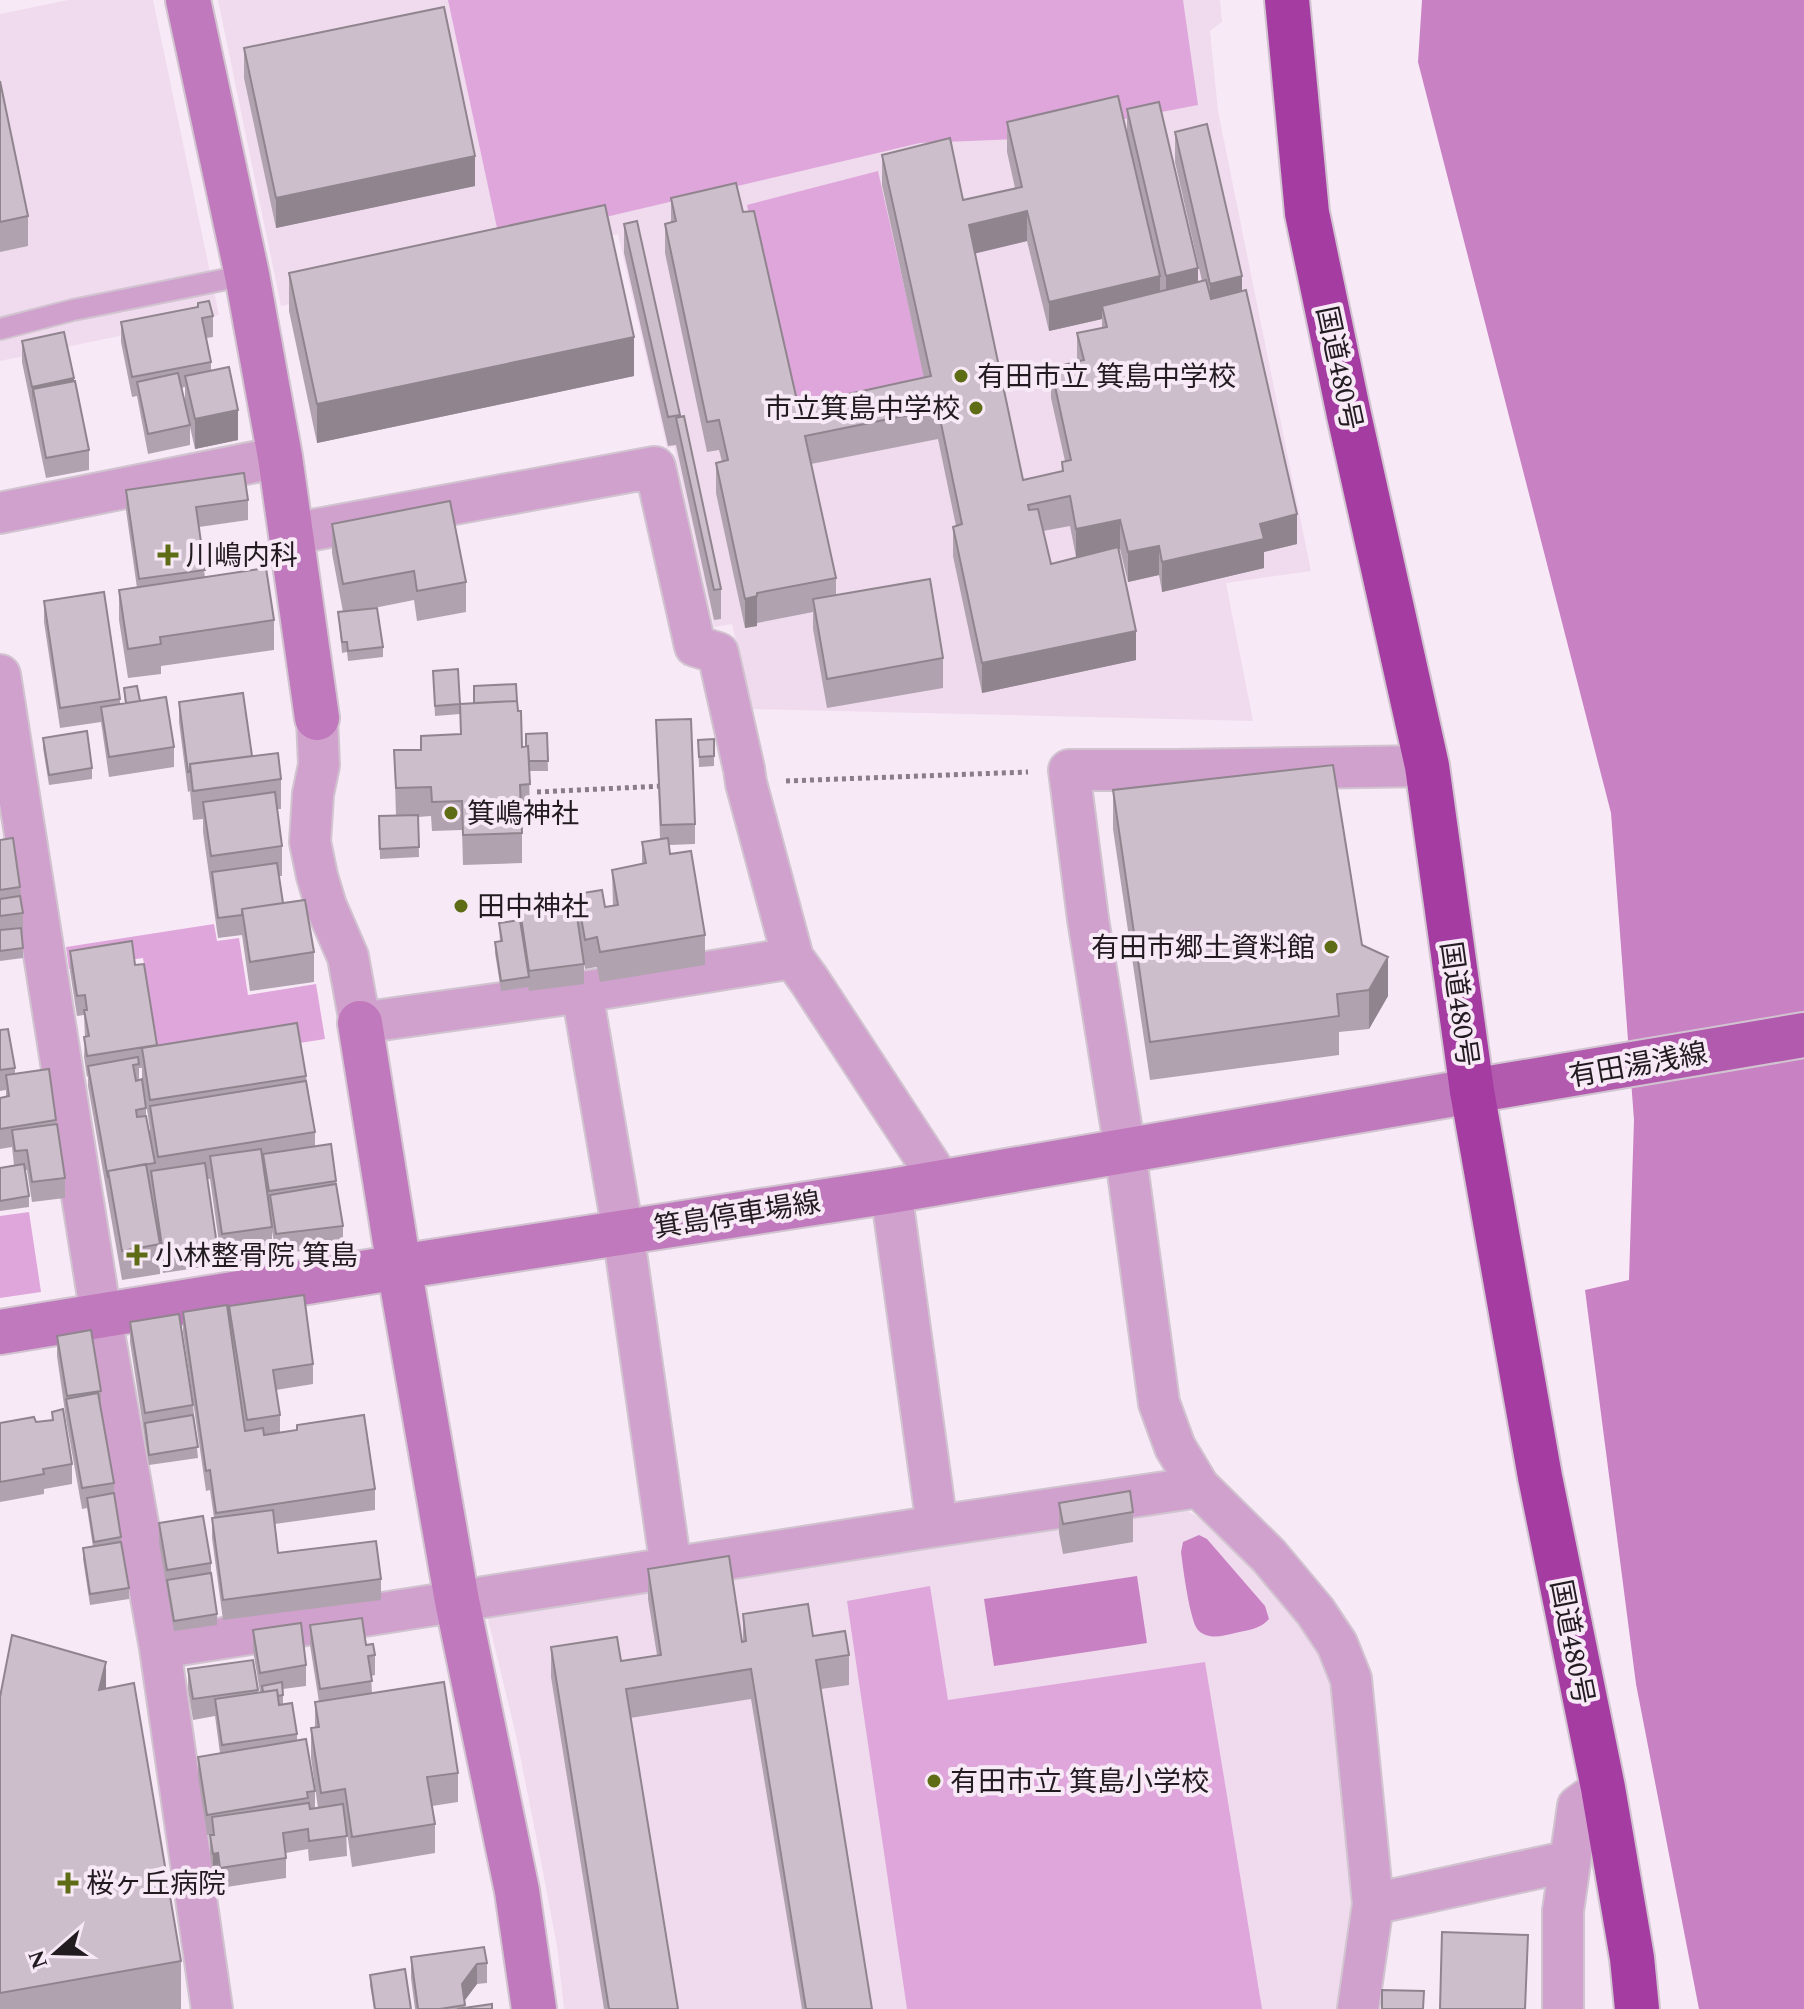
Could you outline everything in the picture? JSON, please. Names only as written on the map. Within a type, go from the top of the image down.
[{"type":"highway","name":"国道480号","points":[[1287,0],[1307,213],[1427,766],[1472,1091],[1540,1477],[1603,1788],[1632,1958],[1637,2009]]},
{"type":"main road","name":"有田湯浅線","points":[[1472,1091],[1804,1035]]},
{"type":"street","points":[[188,0],[247,275],[280,457],[317,718],[319,765],[313,794],[310,842],[326,906],[348,957],[457,1601],[517,1891],[534,2009]]},
{"type":"street","points":[[0,513],[280,457]]},
{"type":"street","points":[[291,534],[655,467],[695,646],[718,653],[746,783],[793,958],[941,1182]]},
{"type":"street","points":[[0,675],[101,1316],[160,1648],[212,2009]]},
{"type":"street","points":[[1358,2009],[1373,1904],[1351,1679],[1337,1644],[1315,1611],[1269,1556],[1199,1487],[1175,1447],[1159,1403],[1069,770],[1427,766]]},
{"type":"street","points":[[360,1023],[793,958]]},
{"type":"street","points":[[582,992],[623,1232],[671,1568]]},
{"type":"street","name":"箕島停車場線","points":[[0,1332],[891,1191],[1472,1091]]},
{"type":"street","points":[[891,1191],[937,1526]]},
{"type":"street","points":[[160,1648],[1199,1487]]},
{"type":"street","points":[[1563,2009],[1563,1911],[1578,1806],[1603,1788]]},
{"type":"street","points":[[1373,1904],[1570,1861]]},
{"type":"lane","points":[[0,329],[73,310],[247,275]]},
{"type":"path","points":[[746,783],[1069,770]]},
{"type":"path","points":[[537,792],[671,786]]},
{"type":"shaded area","points":[[68,0],[153,0],[219,315],[0,361],[0,14]]},
{"type":"shaded area","name":"有田市立 箕島中学校","points":[[218,0],[1220,0],[1222,22],[1210,31],[1218,111],[1311,571],[1226,583],[1253,721],[752,709],[732,624],[714,627],[674,447],[667,448],[618,234],[281,306]]},
{"type":"shaded area","points":[[448,0],[1183,0],[1198,105],[1020,139],[920,143],[500,242]]},
{"type":"shaded area","points":[[1422,0],[1804,0],[1804,2009],[1699,2009],[1636,1684],[1585,1290],[1629,1280],[1634,1120],[1611,813],[1418,62]]},
{"type":"shaded area","points":[[878,171],[931,406],[798,434],[747,205]]},
{"type":"shaded area","points":[[214,924],[217,941],[239,938],[248,995],[316,984],[325,1039],[160,1065],[143,958],[69,969],[66,947]]},
{"type":"shaded area","points":[[29,1212],[41,1292],[0,1298],[0,1216]]},
{"type":"shaded area","name":"有田市立 箕島小学校","points":[[1178,1505],[1230,1541],[1317,1645],[1334,1692],[1347,1827],[1352,1930],[1338,2009],[564,2009],[557,1946],[538,1846],[516,1735],[487,1615]]},
{"type":"shaded area","points":[[1199,1535],[1207,1539],[1265,1606],[1269,1619],[1262,1625],[1221,1636],[1207,1636],[1199,1631],[1190,1607],[1181,1552],[1183,1542]]},
{"type":"shaded area","points":[[1137,1576],[1147,1643],[994,1666],[984,1599]]},
{"type":"shaded area","points":[[930,1586],[948,1700],[1205,1662],[1262,2009],[907,2009],[847,1601]]},
{"type":"building","points":[[444,7],[475,156],[276,198],[244,48]]},
{"type":"building","points":[[0,81],[28,216],[0,222]]},
{"type":"building","points":[[1118,96],[1160,276],[1049,302],[1027,211],[969,225],[1023,480],[1063,471],[1062,462],[1071,460],[1051,368],[1084,360],[1077,333],[1107,327],[1102,306],[1206,280],[1211,299],[1246,290],[1297,514],[1260,524],[1264,539],[1162,562],[1159,546],[1128,552],[1120,520],[1076,529],[1070,496],[1028,505],[1029,510],[1038,509],[1051,564],[1118,547],[1136,631],[982,663],[953,527],[962,524],[938,409],[805,436],[836,578],[757,593],[757,596],[745,599],[716,463],[728,460],[719,420],[707,422],[665,224],[676,221],[671,198],[736,183],[743,212],[754,211],[798,405],[931,376],[882,155],[950,138],[963,200],[1022,187],[1007,122]]},
{"type":"building","points":[[1159,102],[1198,268],[1166,276],[1127,109]]},
{"type":"building","points":[[1207,124],[1242,276],[1210,284],[1175,132]]},
{"type":"building","points":[[605,205],[634,337],[317,404],[289,273]]},
{"type":"building","points":[[637,221],[680,415],[668,417],[624,224]]},
{"type":"building","points":[[209,301],[213,316],[202,318],[211,362],[132,377],[121,322],[198,307],[198,303]]},
{"type":"building","points":[[64,332],[74,378],[32,387],[22,341]]},
{"type":"building","points":[[229,367],[238,410],[195,419],[185,376]]},
{"type":"building","points":[[178,373],[190,425],[148,434],[137,382]]},
{"type":"building","points":[[75,381],[89,450],[46,458],[33,389]]},
{"type":"building","points":[[684,416],[721,589],[714,590],[676,418]]},
{"type":"building","points":[[244,473],[248,500],[196,507],[205,570],[139,579],[126,490]]},
{"type":"building","points":[[450,501],[466,582],[417,591],[414,571],[343,584],[332,524]]},
{"type":"building","points":[[266,568],[274,620],[160,637],[161,644],[128,649],[119,590]]},
{"type":"building","points":[[930,579],[943,658],[827,679],[813,599]]},
{"type":"building","points":[[104,592],[120,699],[60,708],[44,601]]},
{"type":"building","points":[[377,608],[383,647],[348,651],[347,642],[342,642],[338,612]]},
{"type":"building","points":[[458,669],[460,704],[435,706],[433,671]]},
{"type":"building","points":[[516,684],[517,701],[474,703],[474,686]]},
{"type":"building","points":[[137,686],[140,701],[126,703],[124,688]]},
{"type":"building","points":[[243,693],[252,756],[190,764],[188,772],[179,702]]},
{"type":"building","points":[[166,697],[174,747],[109,757],[101,707]]},
{"type":"building","points":[[517,701],[518,711],[521,711],[522,747],[528,746],[530,784],[520,785],[522,833],[463,835],[462,801],[432,802],[431,787],[396,788],[394,750],[421,750],[421,736],[461,734],[460,704]]},
{"type":"building","points":[[691,719],[695,824],[661,825],[656,720]]},
{"type":"building","points":[[87,731],[92,768],[49,775],[43,738]]},
{"type":"building","points":[[547,733],[548,761],[529,761],[526,734]]},
{"type":"building","points":[[714,739],[714,756],[699,757],[698,740]]},
{"type":"building","points":[[278,753],[281,779],[193,791],[190,764]]},
{"type":"building","points":[[1333,765],[1362,945],[1388,957],[1369,990],[1337,994],[1339,1016],[1150,1042],[1113,790]]},
{"type":"building","points":[[275,792],[282,846],[211,856],[203,802]]},
{"type":"building","points":[[418,815],[419,847],[380,849],[379,816]]},
{"type":"building","points":[[13,838],[20,887],[0,890],[0,840]]},
{"type":"building","points":[[668,838],[670,854],[691,851],[705,935],[600,952],[597,937],[585,940],[577,894],[602,890],[605,907],[618,905],[612,870],[646,863],[642,842]]},
{"type":"building","points":[[277,863],[283,903],[242,909],[242,915],[218,918],[212,872]]},
{"type":"building","points":[[20,896],[23,913],[0,916],[0,899]]},
{"type":"building","points":[[574,896],[584,964],[529,971],[519,904]]},
{"type":"building","points":[[305,900],[314,952],[250,962],[242,909]]},
{"type":"building","points":[[520,920],[529,977],[501,981],[495,942],[502,941],[499,923]]},
{"type":"building","points":[[21,928],[23,948],[0,951],[0,930]]},
{"type":"building","points":[[132,941],[135,965],[144,964],[157,1045],[87,1056],[84,1037],[89,1036],[84,1010],[87,1010],[85,995],[77,996],[70,951]]},
{"type":"building","points":[[297,1023],[306,1076],[150,1100],[142,1048]]},
{"type":"building","points":[[8,1029],[15,1068],[0,1070],[0,1030]]},
{"type":"building","points":[[138,1057],[139,1064],[133,1065],[136,1081],[142,1079],[146,1108],[136,1110],[137,1117],[146,1116],[155,1163],[108,1171],[108,1178],[88,1066]]},
{"type":"building","points":[[49,1069],[56,1120],[0,1129],[0,1098],[9,1096],[6,1075]]},
{"type":"building","points":[[306,1081],[315,1132],[158,1157],[150,1106]]},
{"type":"building","points":[[57,1124],[65,1178],[32,1182],[27,1150],[15,1151],[12,1130]]},
{"type":"building","points":[[331,1144],[336,1181],[269,1191],[263,1154]]},
{"type":"building","points":[[261,1149],[272,1227],[222,1234],[210,1156]]},
{"type":"building","points":[[205,1163],[217,1245],[163,1253],[151,1171]]},
{"type":"building","points":[[24,1164],[29,1196],[0,1201],[0,1168]]},
{"type":"building","points":[[146,1164],[160,1244],[122,1251],[108,1171]]},
{"type":"building","points":[[336,1184],[343,1226],[276,1234],[270,1195]]},
{"type":"building","points":[[304,1295],[313,1364],[273,1370],[280,1415],[247,1420],[229,1306]]},
{"type":"building","points":[[227,1305],[245,1431],[263,1428],[264,1435],[297,1430],[297,1425],[364,1415],[375,1489],[216,1513],[210,1470],[206,1471],[183,1312]]},
{"type":"building","points":[[179,1314],[193,1405],[145,1413],[130,1322]]},
{"type":"building","points":[[91,1330],[101,1391],[67,1396],[57,1336]]},
{"type":"building","points":[[98,1393],[114,1483],[82,1488],[66,1399]]},
{"type":"building","points":[[63,1409],[72,1464],[43,1469],[44,1474],[0,1482],[0,1423],[34,1417],[36,1422],[53,1420],[52,1412]]},
{"type":"building","points":[[193,1415],[198,1447],[149,1455],[145,1423]]},
{"type":"building","points":[[1130,1491],[1133,1512],[1063,1524],[1059,1503]]},
{"type":"building","points":[[114,1493],[121,1537],[94,1542],[87,1498]]},
{"type":"building","points":[[273,1510],[278,1553],[376,1541],[381,1579],[223,1600],[212,1518]]},
{"type":"building","points":[[203,1516],[211,1563],[167,1570],[159,1523]]},
{"type":"building","points":[[121,1542],[129,1588],[90,1594],[83,1548]]},
{"type":"building","points":[[729,1556],[742,1642],[746,1641],[743,1614],[808,1604],[813,1636],[845,1631],[849,1655],[816,1660],[872,2009],[806,2009],[751,1669],[626,1689],[678,2009],[609,2009],[551,1647],[617,1637],[621,1661],[661,1655],[648,1569]]},
{"type":"building","points":[[211,1573],[217,1614],[174,1621],[167,1580]]},
{"type":"building","points":[[362,1618],[366,1645],[373,1644],[375,1655],[368,1656],[372,1681],[320,1689],[310,1625]]},
{"type":"building","points":[[301,1623],[306,1665],[260,1673],[253,1630]]},
{"type":"building","points":[[12,1635],[106,1662],[99,1690],[134,1683],[181,1961],[0,1993],[0,1697]]},
{"type":"building","points":[[253,1660],[258,1690],[193,1699],[188,1669]]},
{"type":"building","points":[[282,1682],[283,1695],[278,1696],[277,1690],[263,1692],[262,1686]]},
{"type":"building","points":[[444,1682],[458,1773],[427,1777],[435,1824],[352,1837],[345,1789],[321,1793],[311,1728],[319,1727],[315,1702]]},
{"type":"building","points":[[277,1690],[279,1705],[292,1703],[297,1734],[222,1745],[215,1699]]},
{"type":"building","points":[[306,1739],[315,1791],[307,1792],[308,1798],[207,1815],[198,1757]]},
{"type":"building","points":[[309,1803],[310,1809],[343,1804],[347,1836],[309,1841],[308,1829],[283,1833],[286,1858],[220,1868],[218,1853],[213,1854],[210,1835],[214,1835],[212,1817]]},
{"type":"building","points":[[1442,1932],[1528,1935],[1525,2009],[1440,2009]]},
{"type":"building","points":[[484,1947],[487,1963],[477,1964],[462,1984],[465,2005],[418,2009],[411,1957]]},
{"type":"building","points":[[405,1969],[411,2009],[375,2009],[370,1975]]},
{"type":"building","points":[[1382,1990],[1424,1991],[1423,2009],[1382,2009]]},
{"type":"building","points":[[492,2004],[492,2009],[457,2009]]},
{"type":"place","name":"有田市立 箕島中学校","points":[[961,376]]},
{"type":"place","name":"市立箕島中学校","points":[[976,408]]},
{"type":"place","name":"川嶋内科","points":[[168,555]]},
{"type":"place","name":"箕嶋神社","points":[[451,813]]},
{"type":"place","name":"田中神社","points":[[461,906]]},
{"type":"place","name":"有田市郷土資料館","points":[[1331,947]]},
{"type":"place","name":"小林整骨院 箕島","points":[[137,1255]]},
{"type":"place","name":"有田市立 箕島小学校","points":[[934,1781]]},
{"type":"place","name":"桜ヶ丘病院","points":[[68,1883]]}]
